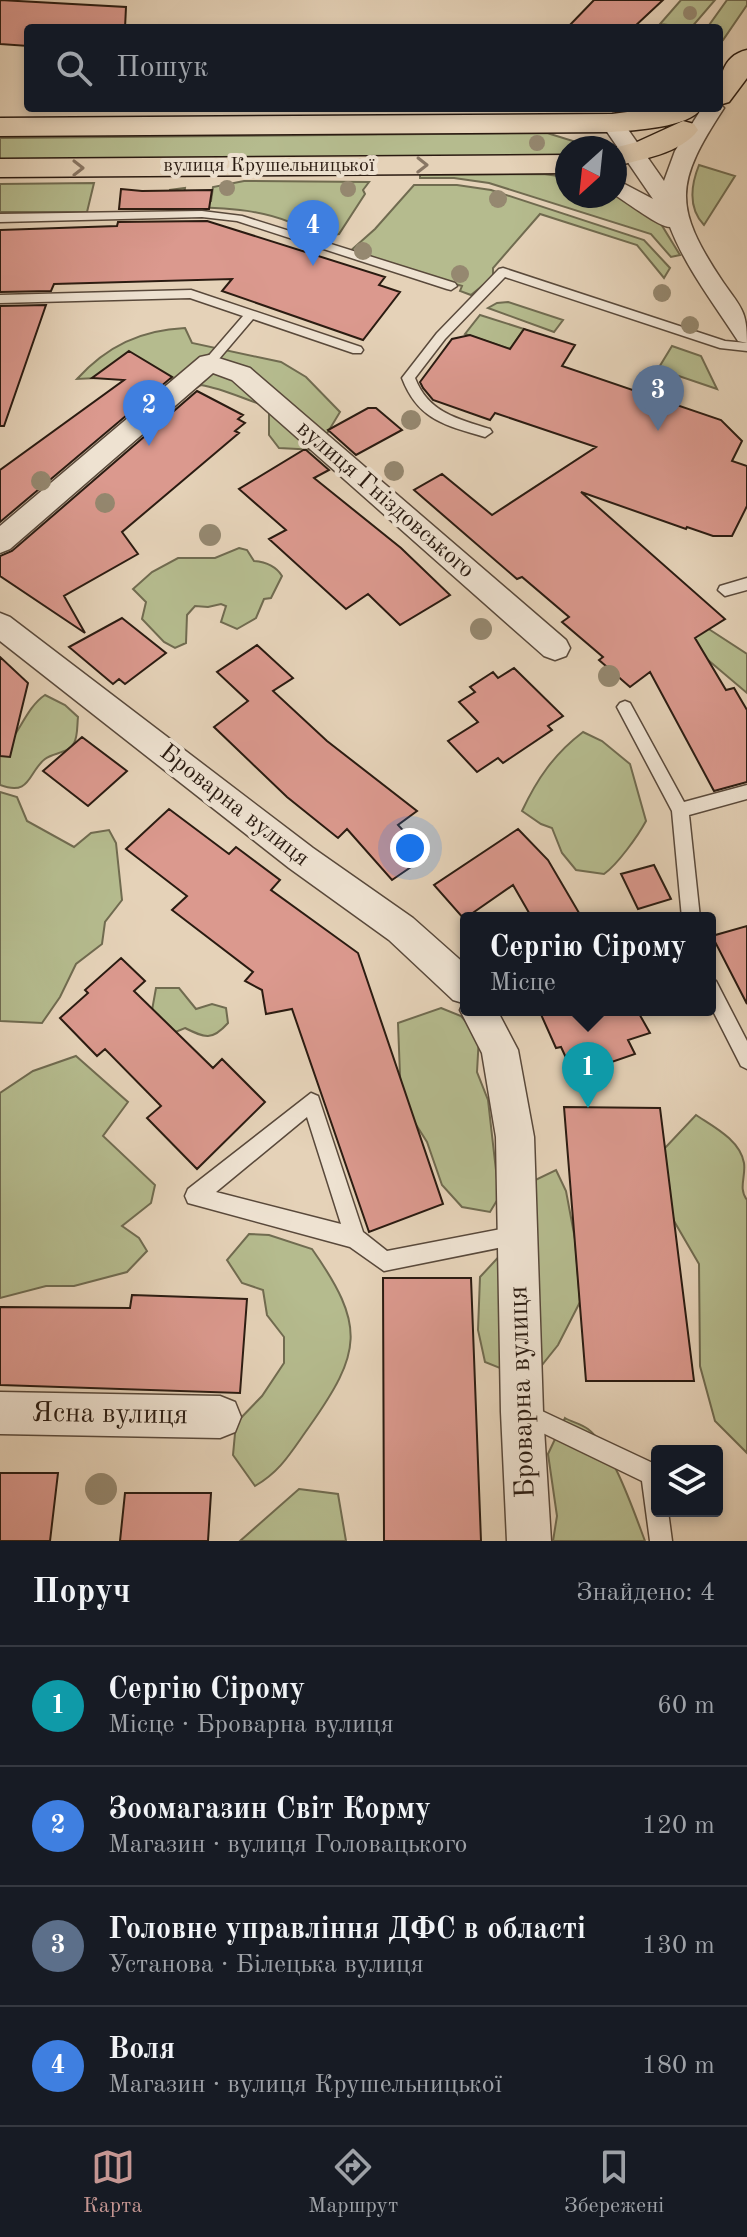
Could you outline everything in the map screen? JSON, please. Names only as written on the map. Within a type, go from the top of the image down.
[{"type":"main road","points":[[723,91],[747,58]]},
{"type":"main road","points":[[625,136],[654,119],[675,112]]},
{"type":"main road","points":[[627,142],[678,134],[703,112]]},
{"type":"main road","name":"вулиця Крушельницької","points":[[0,127],[532,123],[573,132],[577,136]]},
{"type":"main road","name":"вулиця Крушельницької","points":[[0,168],[555,165]]},
{"type":"street","points":[[666,213],[677,171],[709,112]]},
{"type":"street","points":[[627,166],[689,243],[747,335]]},
{"type":"street","points":[[627,192],[666,213]]},
{"type":"street","points":[[0,542],[209,363]]},
{"type":"street","name":"вулиця Гніздовського","points":[[209,363],[241,374],[555,648]]},
{"type":"street","name":"Броварна вулиця","points":[[0,625],[301,858],[401,929],[460,983]]},
{"type":"street","name":"Броварна вулиця","points":[[481,1016],[500,1050],[515,1137],[522,1412],[529,1541]]},
{"type":"street","name":"Ясна вулиця","points":[[0,1413],[220,1417]]},
{"type":"lane","points":[[0,218],[202,214],[238,218],[451,286]]},
{"type":"lane","points":[[485,432],[430,413],[419,404],[408,378],[441,336],[503,272],[724,345],[747,347]]},
{"type":"lane","points":[[0,299],[191,294],[357,350]]},
{"type":"lane","points":[[209,363],[251,314]]},
{"type":"lane","points":[[725,590],[747,584]]},
{"type":"lane","points":[[625,707],[680,810],[690,912]]},
{"type":"lane","points":[[680,810],[747,792]]},
{"type":"lane","points":[[716,999],[747,1060]]},
{"type":"lane","points":[[355,1238],[311,1102],[195,1196],[355,1238],[384,1261],[518,1236]]},
{"type":"lane","points":[[522,1412],[652,1474],[661,1541]]},
{"type":"green space","points":[[681,0],[715,0],[694,24],[660,24]]},
{"type":"green space","points":[[727,0],[747,0],[747,5],[723,40],[723,24],[710,24]]},
{"type":"green space","points":[[547,133],[557,136],[555,156],[0,160],[0,138]]},
{"type":"green space","points":[[699,165],[735,176],[704,225],[695,211],[692,196]]},
{"type":"green space","points":[[420,175],[555,176],[555,204],[489,183],[454,178],[420,178]]},
{"type":"green space","points":[[244,181],[369,182],[363,190],[365,194],[339,234],[317,238],[285,220],[266,215],[227,209],[170,207],[170,190],[185,188],[183,200],[211,201],[213,187]]},
{"type":"green space","points":[[94,183],[87,212],[0,212],[0,184]]},
{"type":"green space","points":[[414,185],[457,185],[491,190],[644,240],[670,268],[664,278],[637,245],[540,214],[493,268],[493,277],[471,295],[460,291],[462,286],[348,253],[375,229]]},
{"type":"green space","points":[[627,198],[661,224],[680,255],[671,257],[651,234],[568,208],[627,208]]},
{"type":"green space","points":[[508,302],[563,320],[554,332],[488,308]]},
{"type":"green space","points":[[480,315],[524,329],[510,349],[465,334]]},
{"type":"green space","points":[[185,328],[192,343],[281,362],[306,377],[340,412],[317,450],[279,448],[269,435],[269,407],[218,389],[201,385],[188,392],[175,378],[128,386],[116,372],[97,378],[77,379],[100,357],[126,342],[154,332]]},
{"type":"green space","points":[[672,346],[701,356],[717,389],[658,369]]},
{"type":"green space","points":[[239,548],[247,550],[254,561],[274,567],[282,576],[271,598],[264,599],[256,618],[237,629],[221,622],[226,606],[195,606],[187,615],[186,643],[175,648],[164,642],[142,619],[146,602],[133,589],[152,572],[178,558],[215,558]]},
{"type":"green space","points":[[701,624],[747,654],[747,693],[688,643]]},
{"type":"green space","points":[[45,695],[65,705],[78,717],[74,743],[45,759],[28,781],[18,788],[0,785],[0,746],[6,747]]},
{"type":"green space","points":[[583,732],[602,741],[630,764],[646,821],[627,850],[604,874],[576,870],[562,853],[552,828],[522,811],[547,768]]},
{"type":"green space","points":[[0,792],[17,797],[27,821],[74,847],[91,833],[109,830],[116,843],[122,900],[105,922],[102,944],[76,964],[60,997],[42,1023],[0,1021]]},
{"type":"green space","points":[[156,988],[179,988],[196,1009],[212,1004],[226,1008],[228,1023],[213,1035],[203,1036],[185,1028],[163,1037],[149,1027]]},
{"type":"green space","points":[[441,1008],[461,1016],[479,1036],[477,1072],[488,1100],[499,1197],[490,1212],[462,1207],[442,1185],[427,1142],[401,1101],[398,1023]]},
{"type":"green space","points":[[76,1056],[128,1102],[103,1136],[155,1185],[151,1203],[122,1226],[139,1238],[147,1251],[127,1272],[74,1286],[46,1286],[0,1298],[0,1093],[33,1071]]},
{"type":"green space","points":[[696,1115],[732,1141],[744,1163],[743,1187],[747,1200],[747,1453],[715,1421],[700,1366],[699,1264],[674,1221],[660,1167],[664,1149]]},
{"type":"green space","points":[[556,1170],[566,1191],[575,1239],[580,1302],[558,1345],[530,1380],[485,1362],[478,1330],[480,1277],[506,1249],[527,1184]]},
{"type":"green space","points":[[249,1234],[269,1235],[312,1249],[342,1299],[349,1319],[351,1339],[347,1358],[327,1401],[285,1460],[255,1486],[233,1455],[236,1423],[262,1396],[284,1363],[284,1337],[267,1315],[263,1290],[242,1283],[227,1260]]},
{"type":"green space","points":[[565,1418],[588,1429],[605,1450],[645,1541],[553,1541],[557,1516],[548,1454]]},
{"type":"green space","points":[[299,1489],[338,1494],[346,1541],[240,1541]]},
{"type":"building","points":[[0,0],[126,7],[125,24],[24,24],[24,46],[0,44]]},
{"type":"building","points":[[594,0],[663,0],[637,24],[571,24]]},
{"type":"building","points":[[121,189],[212,190],[209,209],[119,209]]},
{"type":"building","points":[[207,221],[385,277],[379,285],[400,292],[363,340],[222,291],[232,279],[54,284],[51,291],[0,292],[0,230],[117,226],[118,222]]},
{"type":"building","points":[[46,305],[4,426],[0,426],[0,306]]},
{"type":"building","points":[[524,329],[575,345],[562,366],[721,420],[742,441],[732,461],[747,466],[747,506],[732,536],[713,536],[686,529],[581,492],[725,619],[695,638],[726,690],[734,688],[747,710],[747,782],[714,791],[650,672],[630,687],[599,660],[603,657],[562,622],[569,617],[522,577],[517,579],[414,490],[442,474],[492,515],[596,447],[495,413],[490,420],[433,400],[423,388],[420,382],[452,339],[470,335],[510,349]]},
{"type":"building","points":[[129,351],[172,377],[0,522],[0,470],[124,380],[92,378]]},
{"type":"building","points":[[197,391],[243,415],[238,419],[245,423],[235,431],[239,433],[122,532],[138,554],[64,596],[85,633],[0,576],[0,556],[12,551]]},
{"type":"building","points":[[368,408],[376,408],[402,430],[356,455],[328,430]]},
{"type":"building","points":[[305,449],[329,470],[314,478],[401,548],[450,595],[400,625],[368,594],[346,609],[269,539],[286,530],[239,489]]},
{"type":"building","points":[[122,618],[166,653],[125,684],[119,679],[113,684],[69,647]]},
{"type":"building","points":[[257,645],[293,678],[273,691],[327,741],[417,811],[398,825],[427,856],[392,880],[347,829],[338,838],[287,797],[214,727],[248,701],[217,672]]},
{"type":"building","points":[[0,657],[28,683],[10,757],[0,756]]},
{"type":"building","points":[[514,668],[563,716],[548,726],[552,730],[503,763],[498,758],[477,772],[448,741],[478,722],[459,702],[475,692],[470,687],[493,672],[498,678]]},
{"type":"building","points":[[82,737],[127,771],[88,806],[43,771]]},
{"type":"building","points":[[169,809],[229,854],[236,847],[280,880],[271,890],[358,953],[443,1204],[369,1232],[292,1009],[266,1014],[262,990],[245,981],[253,972],[172,910],[187,896],[126,849]]},
{"type":"building","points":[[518,829],[548,860],[578,912],[529,912],[513,885],[474,912],[460,912],[460,914],[434,885]]},
{"type":"building","points":[[654,865],[671,899],[638,909],[621,874]]},
{"type":"building","points":[[747,926],[747,1004],[716,944],[716,935]]},
{"type":"building","points":[[121,958],[145,981],[134,991],[213,1068],[222,1059],[265,1102],[197,1169],[147,1118],[161,1106],[105,1049],[97,1056],[60,1018],[88,993],[85,990]]},
{"type":"building","points":[[542,1016],[640,1016],[650,1033],[628,1040],[635,1054],[574,1075],[561,1047],[556,1048]]},
{"type":"building","points":[[564,1107],[660,1108],[694,1381],[586,1381]]},
{"type":"building","points":[[383,1278],[471,1278],[481,1541],[384,1541]]},
{"type":"building","points":[[132,1295],[247,1299],[240,1393],[0,1385],[0,1307],[130,1308]]},
{"type":"building","points":[[0,1473],[58,1473],[50,1541],[0,1541]]},
{"type":"building","points":[[125,1493],[211,1493],[208,1541],[120,1541]]},
{"type":"place","name":"Воля","points":[[313,266]]},
{"type":"place","name":"Головне управління ДФС в області","points":[[658,431]]},
{"type":"place","name":"Зоомагазин Світ Корму","points":[[149,446]]},
{"type":"place","name":"Сергію Сірому","points":[[588,1108]]}]
